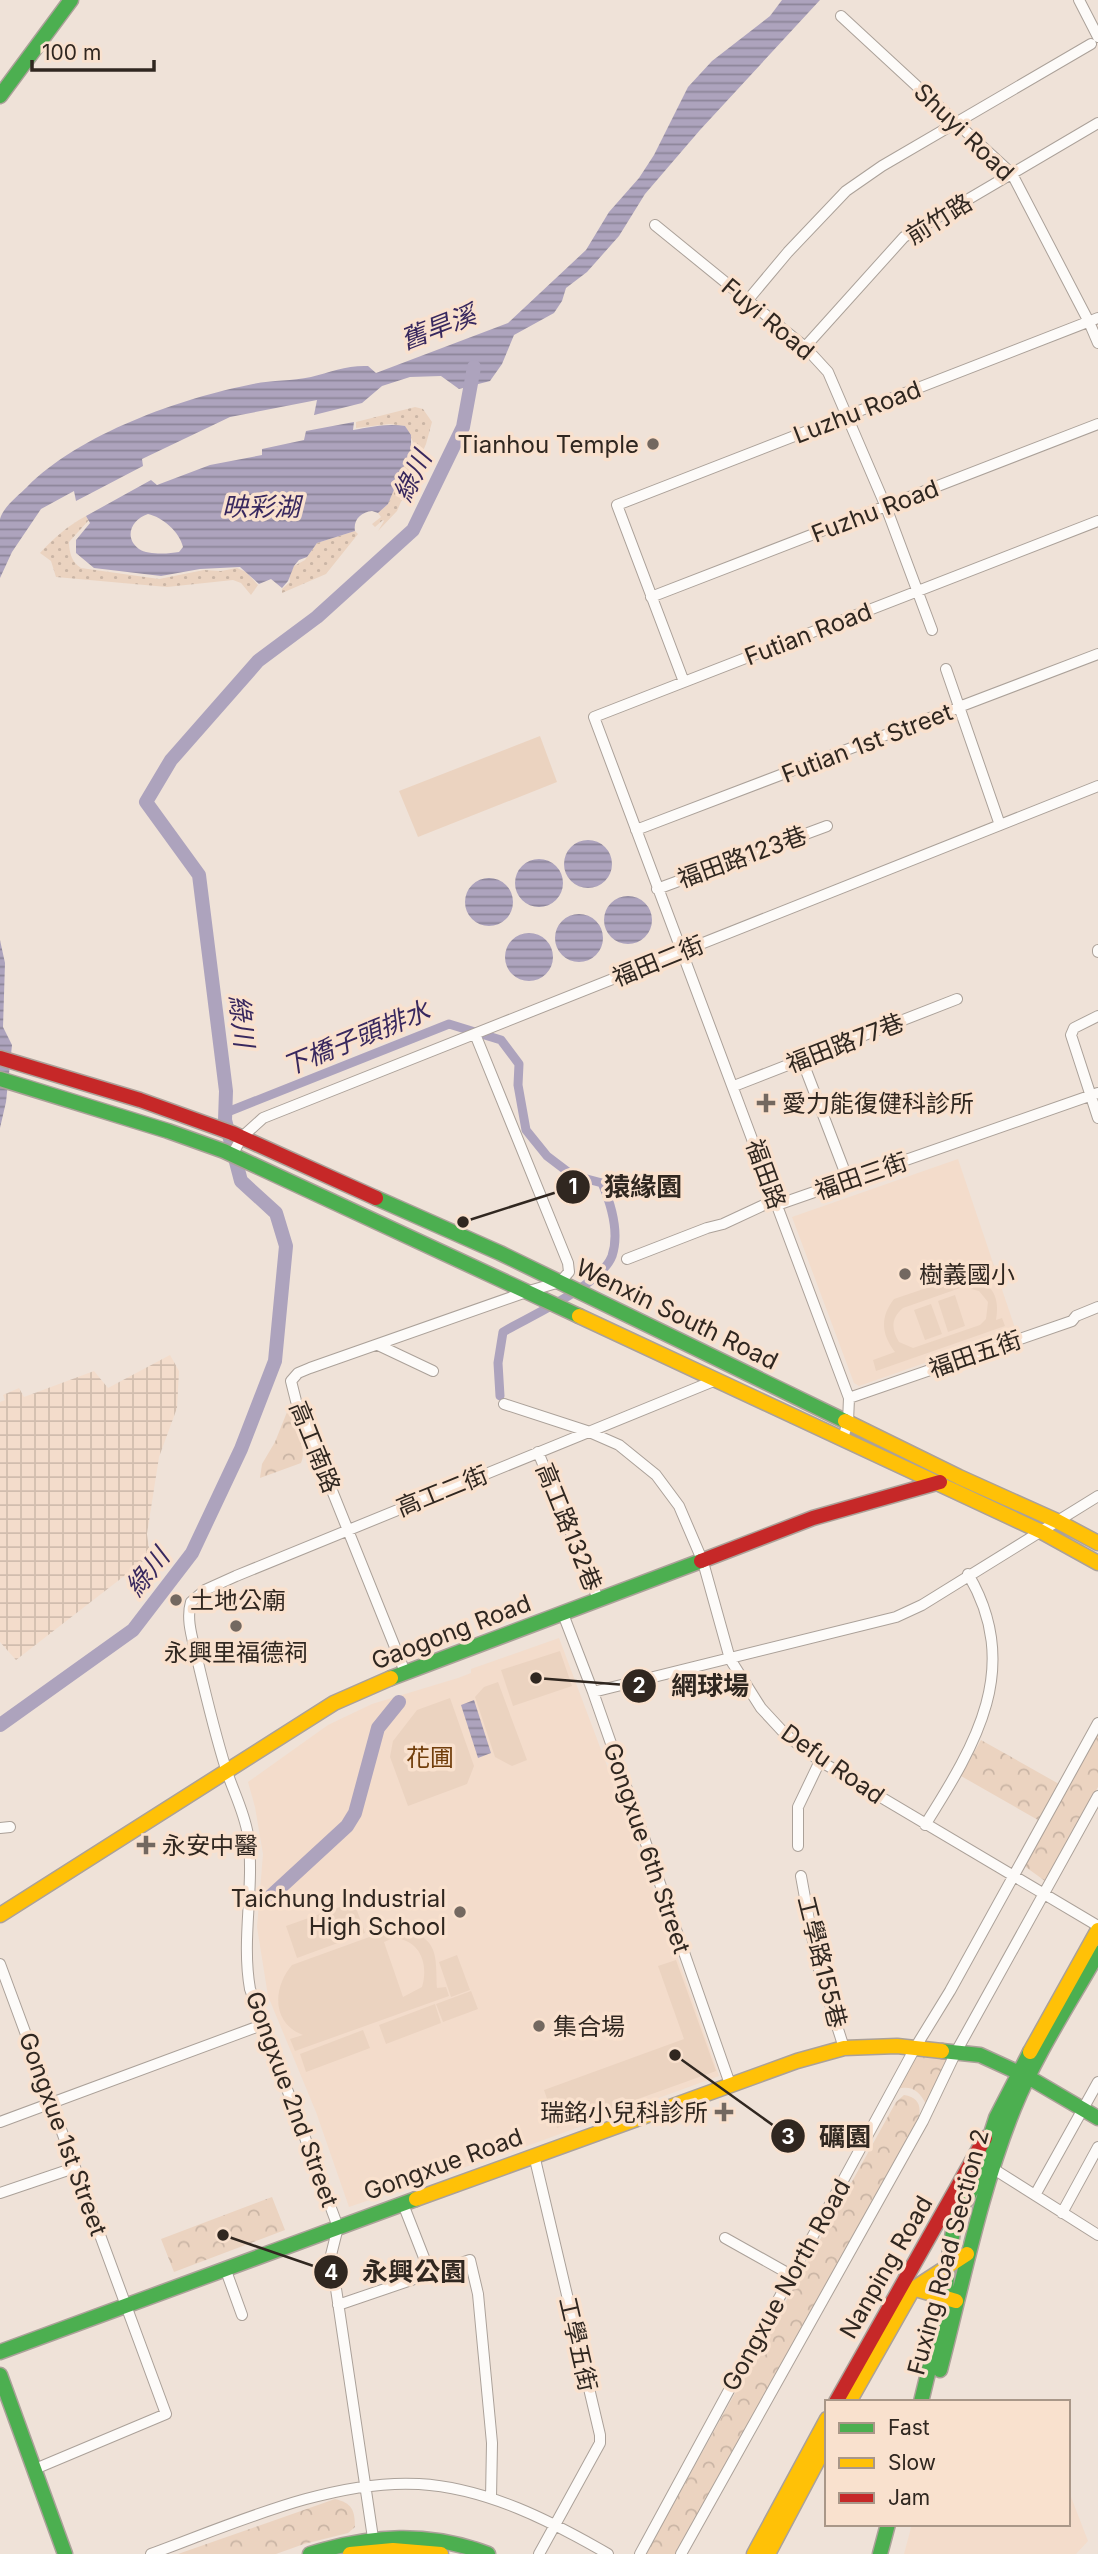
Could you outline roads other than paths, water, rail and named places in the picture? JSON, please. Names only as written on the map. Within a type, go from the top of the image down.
[{"type":"main road","points":[[0,96],[71,0]]},
{"type":"main road","name":"Wenxin South Road","points":[[0,1058],[140,1100],[237,1135],[560,1282],[959,1477],[1057,1521],[1098,1544]]},
{"type":"main road","points":[[0,1079],[156,1127],[228,1153]]},
{"type":"main road","name":"Wenxin South Road","points":[[228,1153],[843,1438],[1042,1532],[1098,1563]]},
{"type":"main road","name":"Gaogong Road","points":[[0,1915],[320,1710],[405,1672],[703,1562],[813,1518],[959,1477]]},
{"type":"main road","points":[[1023,2074],[1098,1928]]},
{"type":"main road","points":[[1023,2074],[1098,1954]]},
{"type":"main road","name":"Gongxue Road","points":[[0,2352],[730,2084],[844,2048],[877,2045],[979,2055],[1023,2074],[1098,2118]]},
{"type":"main road","name":"Fuxing Road Section 2","points":[[931,2400],[952,2300],[947,2269],[955,2219],[975,2183],[996,2118],[1023,2074]]},
{"type":"main road","name":"Fuxing Road Section 2","points":[[922,2400],[1023,2074]]},
{"type":"main road","name":"Nanping Road","points":[[850,2400],[996,2118]]},
{"type":"main road","name":"Nanping Road","points":[[837,2400],[908,2286],[947,2269],[967,2254]]},
{"type":"main road","points":[[908,2286],[952,2300]]},
{"type":"main road","points":[[0,2375],[65,2554]]},
{"type":"main road","points":[[754,2554],[825,2423]]},
{"type":"main road","points":[[768,2554],[825,2447]]},
{"type":"main road","points":[[880,2554],[887,2526]]},
{"type":"main road","points":[[890,2554],[897,2526]]},
{"type":"main road","points":[[310,2554],[340,2543],[373,2538],[440,2539],[488,2554]]},
{"type":"main road","points":[[350,2554],[393,2550],[441,2554]]},
{"type":"street","points":[[747,301],[788,252],[846,191],[882,166],[1095,40],[1079,0]]},
{"type":"street","name":"Shuyi Road","points":[[841,16],[1012,174],[1094,320],[1098,344]]},
{"type":"street","name":"前竹路","points":[[805,347],[904,237],[1098,122]]},
{"type":"street","name":"Fuyi Road","points":[[655,225],[805,347],[828,372],[886,507],[932,630]]},
{"type":"street","name":"Luzhu Road","points":[[651,597],[617,505],[1094,320]]},
{"type":"street","name":"Fuzhu Road","points":[[651,597],[1098,424]]},
{"type":"street","name":"Futian Road","points":[[684,682],[1098,521]]},
{"type":"street","points":[[651,597],[684,682]]},
{"type":"street","name":"Futian 1st Street","points":[[636,830],[1098,654]]},
{"type":"street","points":[[946,669],[1000,825]]},
{"type":"street","name":"福田路","points":[[684,682],[594,717],[849,1398],[848,1422],[843,1438]]},
{"type":"street","name":"福田二街","points":[[228,1153],[237,1135],[263,1118],[1098,786]]},
{"type":"street","name":"福田路123巷","points":[[657,889],[827,826]]},
{"type":"street","name":"福田路77巷","points":[[734,1086],[957,999]]},
{"type":"street","points":[[1098,1016],[1074,1028],[1071,1035],[1094,1094],[1098,1118]]},
{"type":"street","points":[[475,1034],[568,1263],[569,1272],[560,1282]]},
{"type":"street","points":[[803,1060],[848,1180]]},
{"type":"street","name":"福田三街","points":[[626,1259],[707,1227],[723,1224],[766,1204],[777,1205],[1094,1094]]},
{"type":"street","name":"高工南路","points":[[405,1672],[296,1401],[291,1381],[298,1373],[560,1282]]},
{"type":"street","name":"福田五街","points":[[849,1398],[1072,1321],[1076,1316],[1098,1307]]},
{"type":"street","points":[[378,1345],[433,1371]]},
{"type":"street","name":"高工二街","points":[[189,1621],[191,1602],[205,1590],[716,1380]]},
{"type":"street","name":"Defu Road","points":[[504,1404],[587,1431],[619,1445],[656,1475],[679,1506],[703,1562],[730,1659],[761,1708],[786,1735],[820,1761],[1098,1928]]},
{"type":"street","name":"高工路132巷","points":[[538,1452],[599,1601]]},
{"type":"street","points":[[593,1692],[896,1617],[922,1605],[968,1574],[1098,1496]]},
{"type":"street","points":[[925,1825],[977,1735],[991,1679],[994,1654],[989,1618],[968,1574]]},
{"type":"street","name":"Gongxue 6th Street","points":[[563,1614],[593,1692],[730,2084]]},
{"type":"street","name":"Gongxue 2nd Street","points":[[189,1621],[226,1770],[247,1834],[250,1891],[245,1940],[250,1989],[338,2227],[331,2255],[373,2538]]},
{"type":"street","name":"Gongxue North Road","points":[[640,2554],[915,2048],[950,1991],[1098,1723]]},
{"type":"street","points":[[798,1846],[798,1808],[820,1761]]},
{"type":"street","name":"Gongxue North Road","points":[[681,2554],[917,2132],[956,2052],[1098,1796]]},
{"type":"street","name":"工學路155巷","points":[[801,1876],[817,1963],[844,2048]]},
{"type":"street","name":"Gongxue 1st Street","points":[[0,1964],[166,2414],[34,2469]]},
{"type":"street","points":[[0,2122],[262,2025]]},
{"type":"street","points":[[1035,2194],[1098,2082]]},
{"type":"street","points":[[1062,2213],[1098,2147]]},
{"type":"street","name":"工學五街","points":[[534,2155],[600,2435],[600,2443],[539,2554]]},
{"type":"street","points":[[0,2193],[74,2168]]},
{"type":"street","points":[[992,2168],[1098,2235]]},
{"type":"street","points":[[404,2204],[430,2273]]},
{"type":"street","points":[[725,2238],[792,2275]]},
{"type":"street","points":[[338,2305],[470,2260],[478,2294],[492,2443],[491,2498]]},
{"type":"street","points":[[225,2268],[242,2315]]},
{"type":"street","points":[[151,2554],[287,2504],[366,2487],[419,2484],[491,2498],[556,2524],[608,2554]]},
{"type":"water","name":"舊旱溪","points":[[782,0],[820,0],[645,194],[619,236],[587,272],[566,288],[554,313],[514,335],[502,364],[490,381],[459,389],[441,376],[410,377],[382,386],[362,403],[314,415],[317,400],[230,417],[142,459],[143,466],[76,501],[74,491],[41,509],[12,552],[0,578],[0,519],[4,510],[49,468],[102,435],[164,409],[225,390],[311,377],[353,367],[368,366],[376,373],[508,323],[586,250],[609,212],[639,178],[654,155],[688,87],[712,61],[770,16]]},
{"type":"water","name":"映彩湖","points":[[354,422],[353,430],[385,425],[405,426],[411,435],[411,449],[388,504],[378,513],[372,511],[361,515],[355,523],[355,531],[317,543],[307,557],[294,566],[282,588],[271,579],[259,584],[240,567],[200,569],[161,576],[94,568],[76,553],[76,540],[90,523],[86,516],[151,480],[157,485],[210,465],[262,455],[262,449],[304,440],[306,431]],"holes":[[[142,516],[153,516],[170,526],[178,536],[183,547],[179,552],[148,552],[134,544],[131,539],[134,524]]]},
{"type":"water","points":[[588,840],[597,841],[605,847],[611,855],[611,873],[605,881],[597,887],[588,888],[579,887],[571,881],[565,873],[564,864],[565,855],[571,847],[579,841]]},
{"type":"water","points":[[539,859],[548,860],[556,866],[562,874],[562,892],[556,900],[548,906],[539,907],[530,906],[522,900],[516,892],[515,883],[516,874],[522,866],[530,860]]},
{"type":"water","points":[[489,878],[498,879],[506,885],[512,893],[512,911],[506,919],[498,925],[489,926],[480,925],[472,919],[466,911],[465,902],[466,893],[472,885],[480,879]]},
{"type":"water","points":[[628,896],[637,897],[645,903],[651,911],[651,929],[645,937],[637,943],[628,944],[619,943],[611,937],[605,929],[604,920],[605,911],[611,903],[619,897]]},
{"type":"water","points":[[579,914],[588,915],[596,921],[602,929],[602,947],[596,955],[588,961],[579,962],[570,961],[562,955],[556,947],[555,938],[556,929],[562,921],[570,915]]},
{"type":"water","points":[[529,933],[538,934],[546,940],[552,948],[552,966],[546,974],[538,980],[529,981],[520,980],[512,974],[506,966],[505,957],[506,948],[512,940],[520,934]]},
{"type":"water","points":[[0,940],[5,963],[3,1027],[12,1045],[6,1102],[0,1128]]},
{"type":"water","points":[[474,1700],[491,1753],[478,1758],[461,1705]]},
{"type":"waterway","name":"綠川","points":[[0,1725],[133,1630],[192,1553],[241,1449],[275,1361],[286,1246],[276,1213],[241,1181],[225,1120],[226,1091],[199,875],[146,802],[171,760],[258,661],[317,617],[413,530],[463,427],[474,367]]},
{"type":"waterway","name":"下橋子頭排水","points":[[225,1113],[449,1024],[501,1040],[519,1064],[518,1085],[526,1130],[547,1156],[572,1175],[602,1183],[611,1209],[615,1237],[612,1256],[594,1278],[564,1299],[503,1332],[498,1363],[500,1396]]},
{"type":"waterway","points":[[271,1896],[347,1826],[355,1813],[378,1728],[399,1702]]},
{"type":"place","name":"Tianhou Temple","points":[[653,444]]},
{"type":"place","name":"愛力能復健科診所","points":[[766,1103]]},
{"type":"place","name":"猿緣園","points":[[463,1222]]},
{"type":"place","name":"樹義國小","points":[[905,1274]]},
{"type":"place","name":"土地公廟","points":[[176,1600]]},
{"type":"place","name":"永興里福德祠","points":[[236,1626]]},
{"type":"place","name":"網球場","points":[[536,1678]]},
{"type":"place","name":"永安中醫","points":[[146,1845]]},
{"type":"place","name":"Taichung Industrial High School","points":[[460,1912]]},
{"type":"place","name":"集合場","points":[[539,2026]]},
{"type":"place","name":"礪園","points":[[675,2055]]},
{"type":"place","name":"瑞銘小兒科診所","points":[[724,2112]]},
{"type":"place","name":"永興公園","points":[[223,2235]]},
{"type":"park label","name":"花圃","points":[[430,1757]]}]
